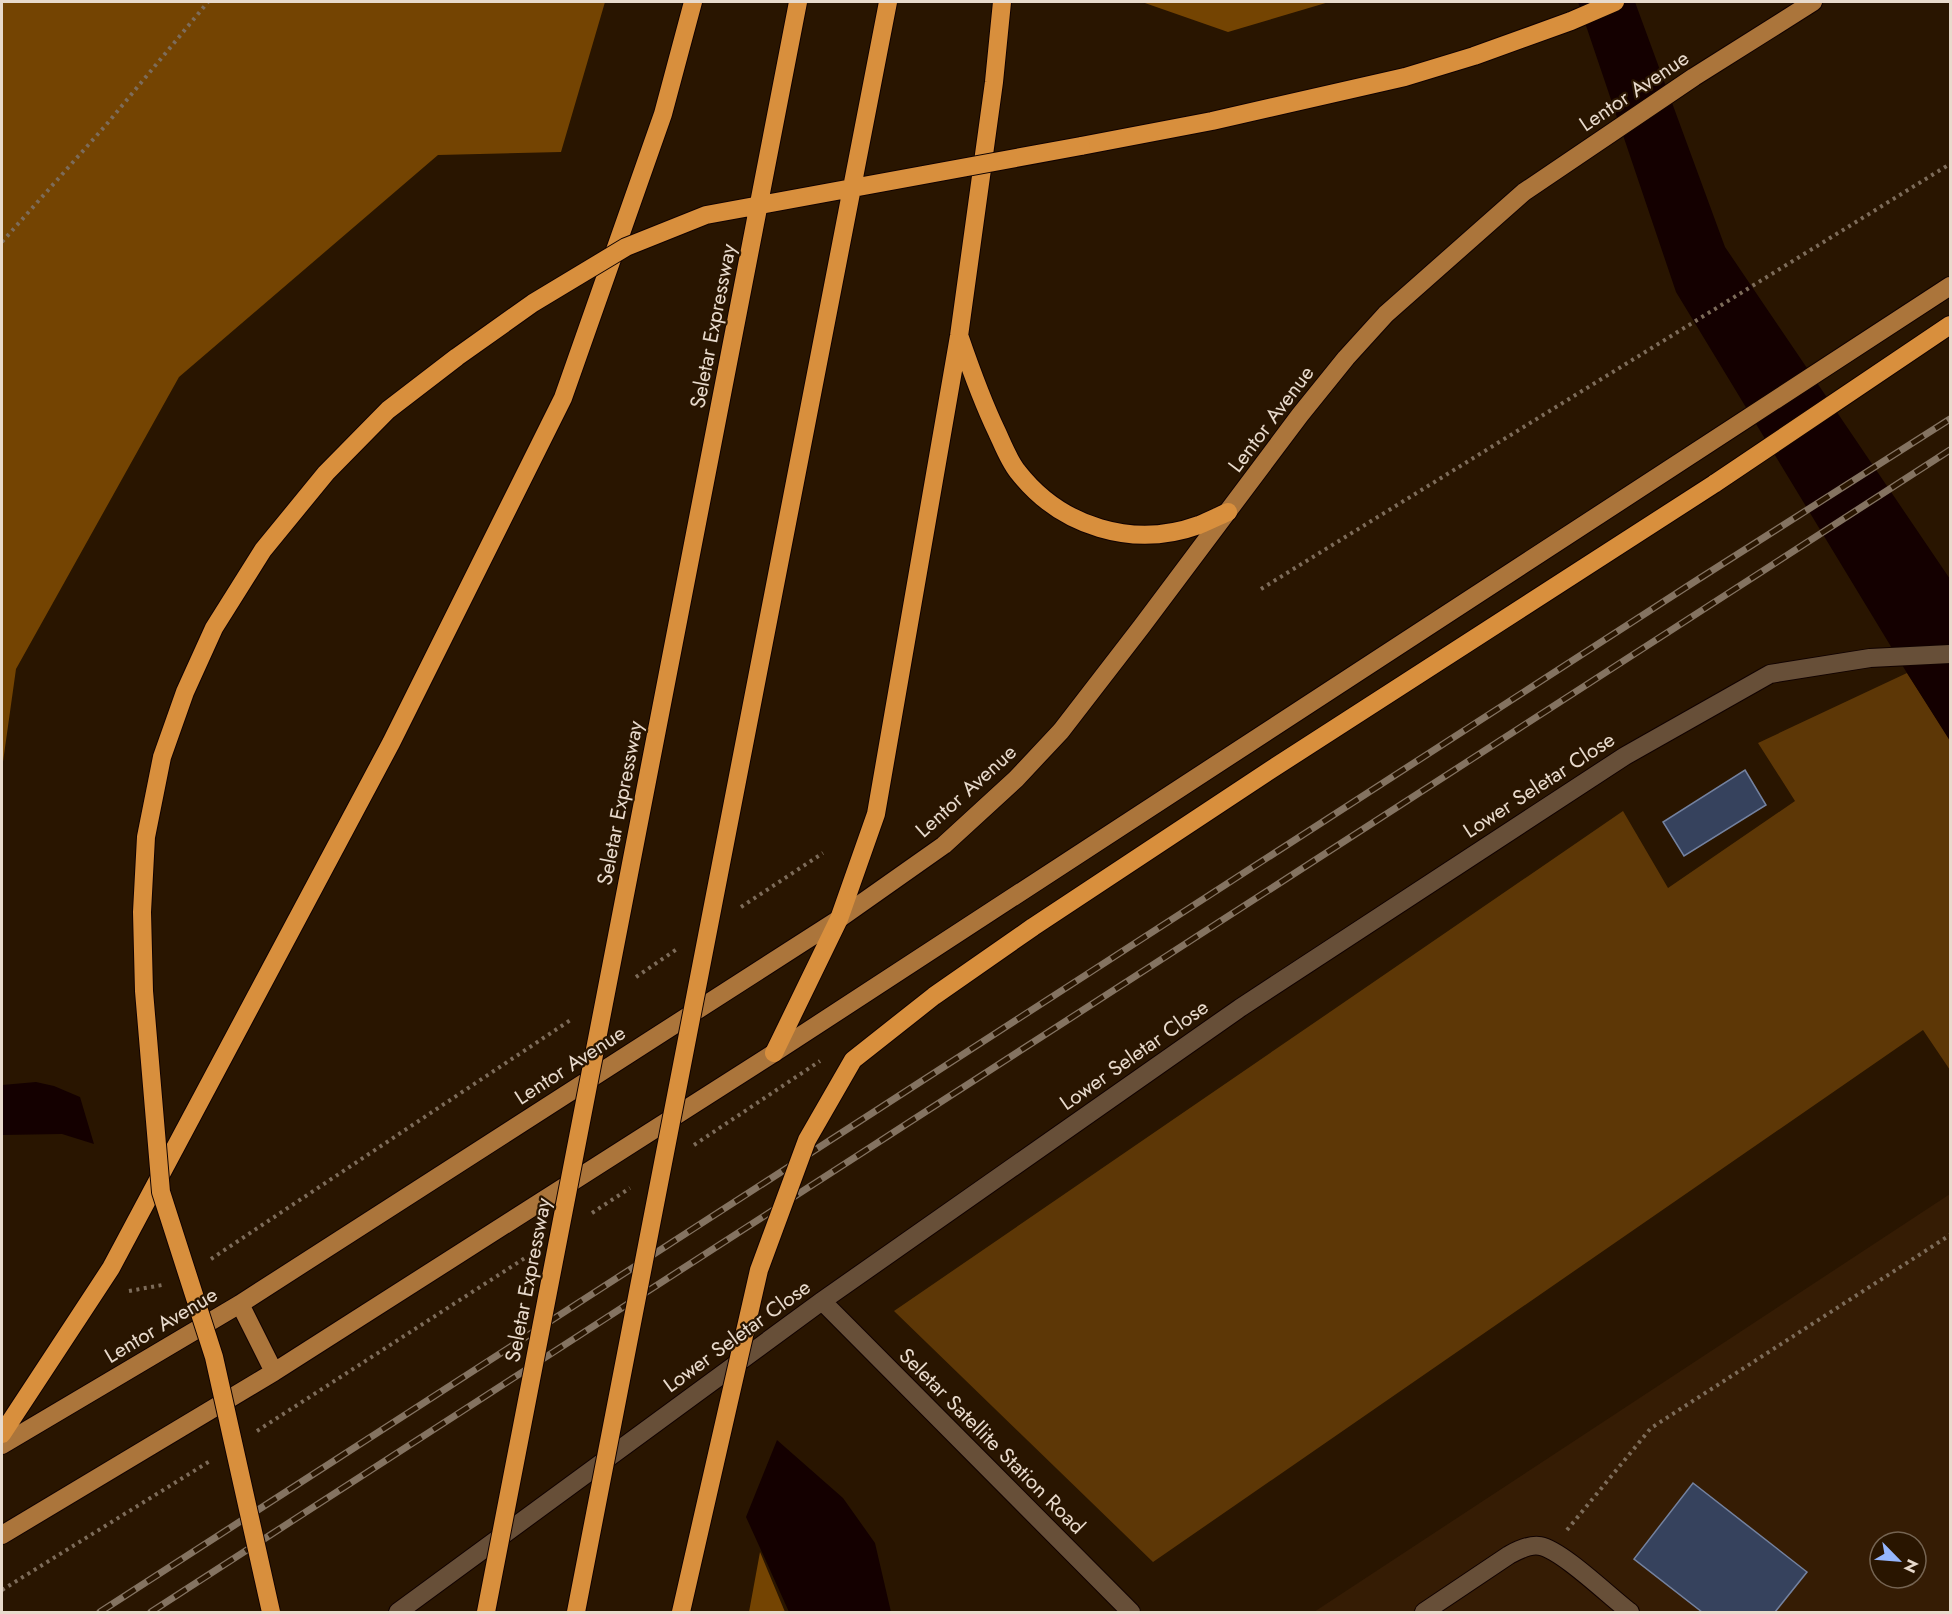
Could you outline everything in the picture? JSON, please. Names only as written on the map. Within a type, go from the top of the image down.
[{"type":"highway","points":[[2,1434],[111,1268],[391,742],[562,398],[663,114],[693,2]]},
{"type":"highway","name":"Seletar Expressway","points":[[486,1612],[798,2]]},
{"type":"highway","points":[[576,1612],[888,2]]},
{"type":"highway","points":[[774,1053],[839,919],[876,814],[959,336],[994,82],[1002,2]]},
{"type":"highway","points":[[271,1612],[214,1357],[160,1192],[144,991],[142,912],[146,837],[162,757],[185,692],[214,628],[263,549],[319,482],[388,410],[532,303],[626,247],[706,215],[1212,121],[1405,77],[1474,56],[1571,21],[1615,2]]},
{"type":"highway","points":[[681,1612],[759,1270],[807,1140],[853,1060],[934,996],[1033,927],[1272,769],[1723,478],[1950,325]]},
{"type":"highway","points":[[959,336],[979,393],[1017,472],[1045,499],[1074,520],[1108,531],[1141,535],[1172,532],[1198,525],[1228,512]]},
{"type":"main road","name":"Lentor Avenue","points":[[2,1445],[240,1304],[839,919],[944,845],[1016,779],[1061,730],[1300,415],[1346,358],[1386,314],[1524,192],[1694,77],[1813,2]]},
{"type":"main road","points":[[2,1535],[274,1372],[774,1053],[1950,286]]},
{"type":"main road","points":[[240,1304],[274,1372]]},
{"type":"lane","name":"Lower Seletar Close","points":[[398,1612],[822,1301],[1240,1008],[1625,756],[1770,674],[1870,658],[1950,654]]},
{"type":"lane","name":"Seletar Satellite Station Road","points":[[822,1301],[1131,1612]]},
{"type":"lane","points":[[1424,1612],[1521,1549],[1538,1545],[1552,1550],[1630,1612]]},
{"type":"path","points":[[2,242],[106,125],[208,2]]},
{"type":"path","points":[[1261,589],[1950,164]]},
{"type":"path","points":[[733,912],[823,853]]},
{"type":"path","points":[[634,978],[684,945]]},
{"type":"path","points":[[206,1262],[574,1018]]},
{"type":"path","points":[[692,1146],[821,1061]]},
{"type":"path","points":[[583,1219],[633,1186]]},
{"type":"path","points":[[1552,1550],[1651,1428],[1950,1235]]},
{"type":"path","points":[[254,1433],[534,1252]]},
{"type":"path","points":[[127,1291],[158,1287],[168,1282]]},
{"type":"path","points":[[2,1590],[215,1458]]},
{"type":"shaded area","points":[[2,2],[605,2],[561,152],[438,155],[179,377],[16,669],[2,769]]},
{"type":"shaded area","points":[[1142,2],[1329,2],[1228,32]]},
{"type":"shaded area","points":[[1578,2],[1635,2],[1725,247],[1950,579],[1950,741],[1676,292]]},
{"type":"shaded area","points":[[1907,673],[1950,740],[1950,1070],[1923,1030],[1153,1562],[894,1311],[1623,811],[1668,888],[1795,801],[1758,743]]},
{"type":"shaded area","points":[[36,1082],[54,1086],[80,1097],[94,1144],[62,1134],[2,1135],[2,1085]]},
{"type":"shaded area","points":[[1950,1194],[1950,1612],[1314,1612]]},
{"type":"shaded area","points":[[777,1440],[843,1498],[875,1543],[891,1612],[789,1612],[746,1517]]},
{"type":"shaded area","points":[[760,1552],[785,1612],[749,1612]]},
{"type":"building","points":[[1745,770],[1766,805],[1684,856],[1663,822]]},
{"type":"building","points":[[1693,1483],[1807,1572],[1775,1612],[1702,1612],[1634,1559]]},
{"type":"railway","points":[[100,1612],[1950,419]]},
{"type":"railway","points":[[151,1612],[1950,450]]}]
